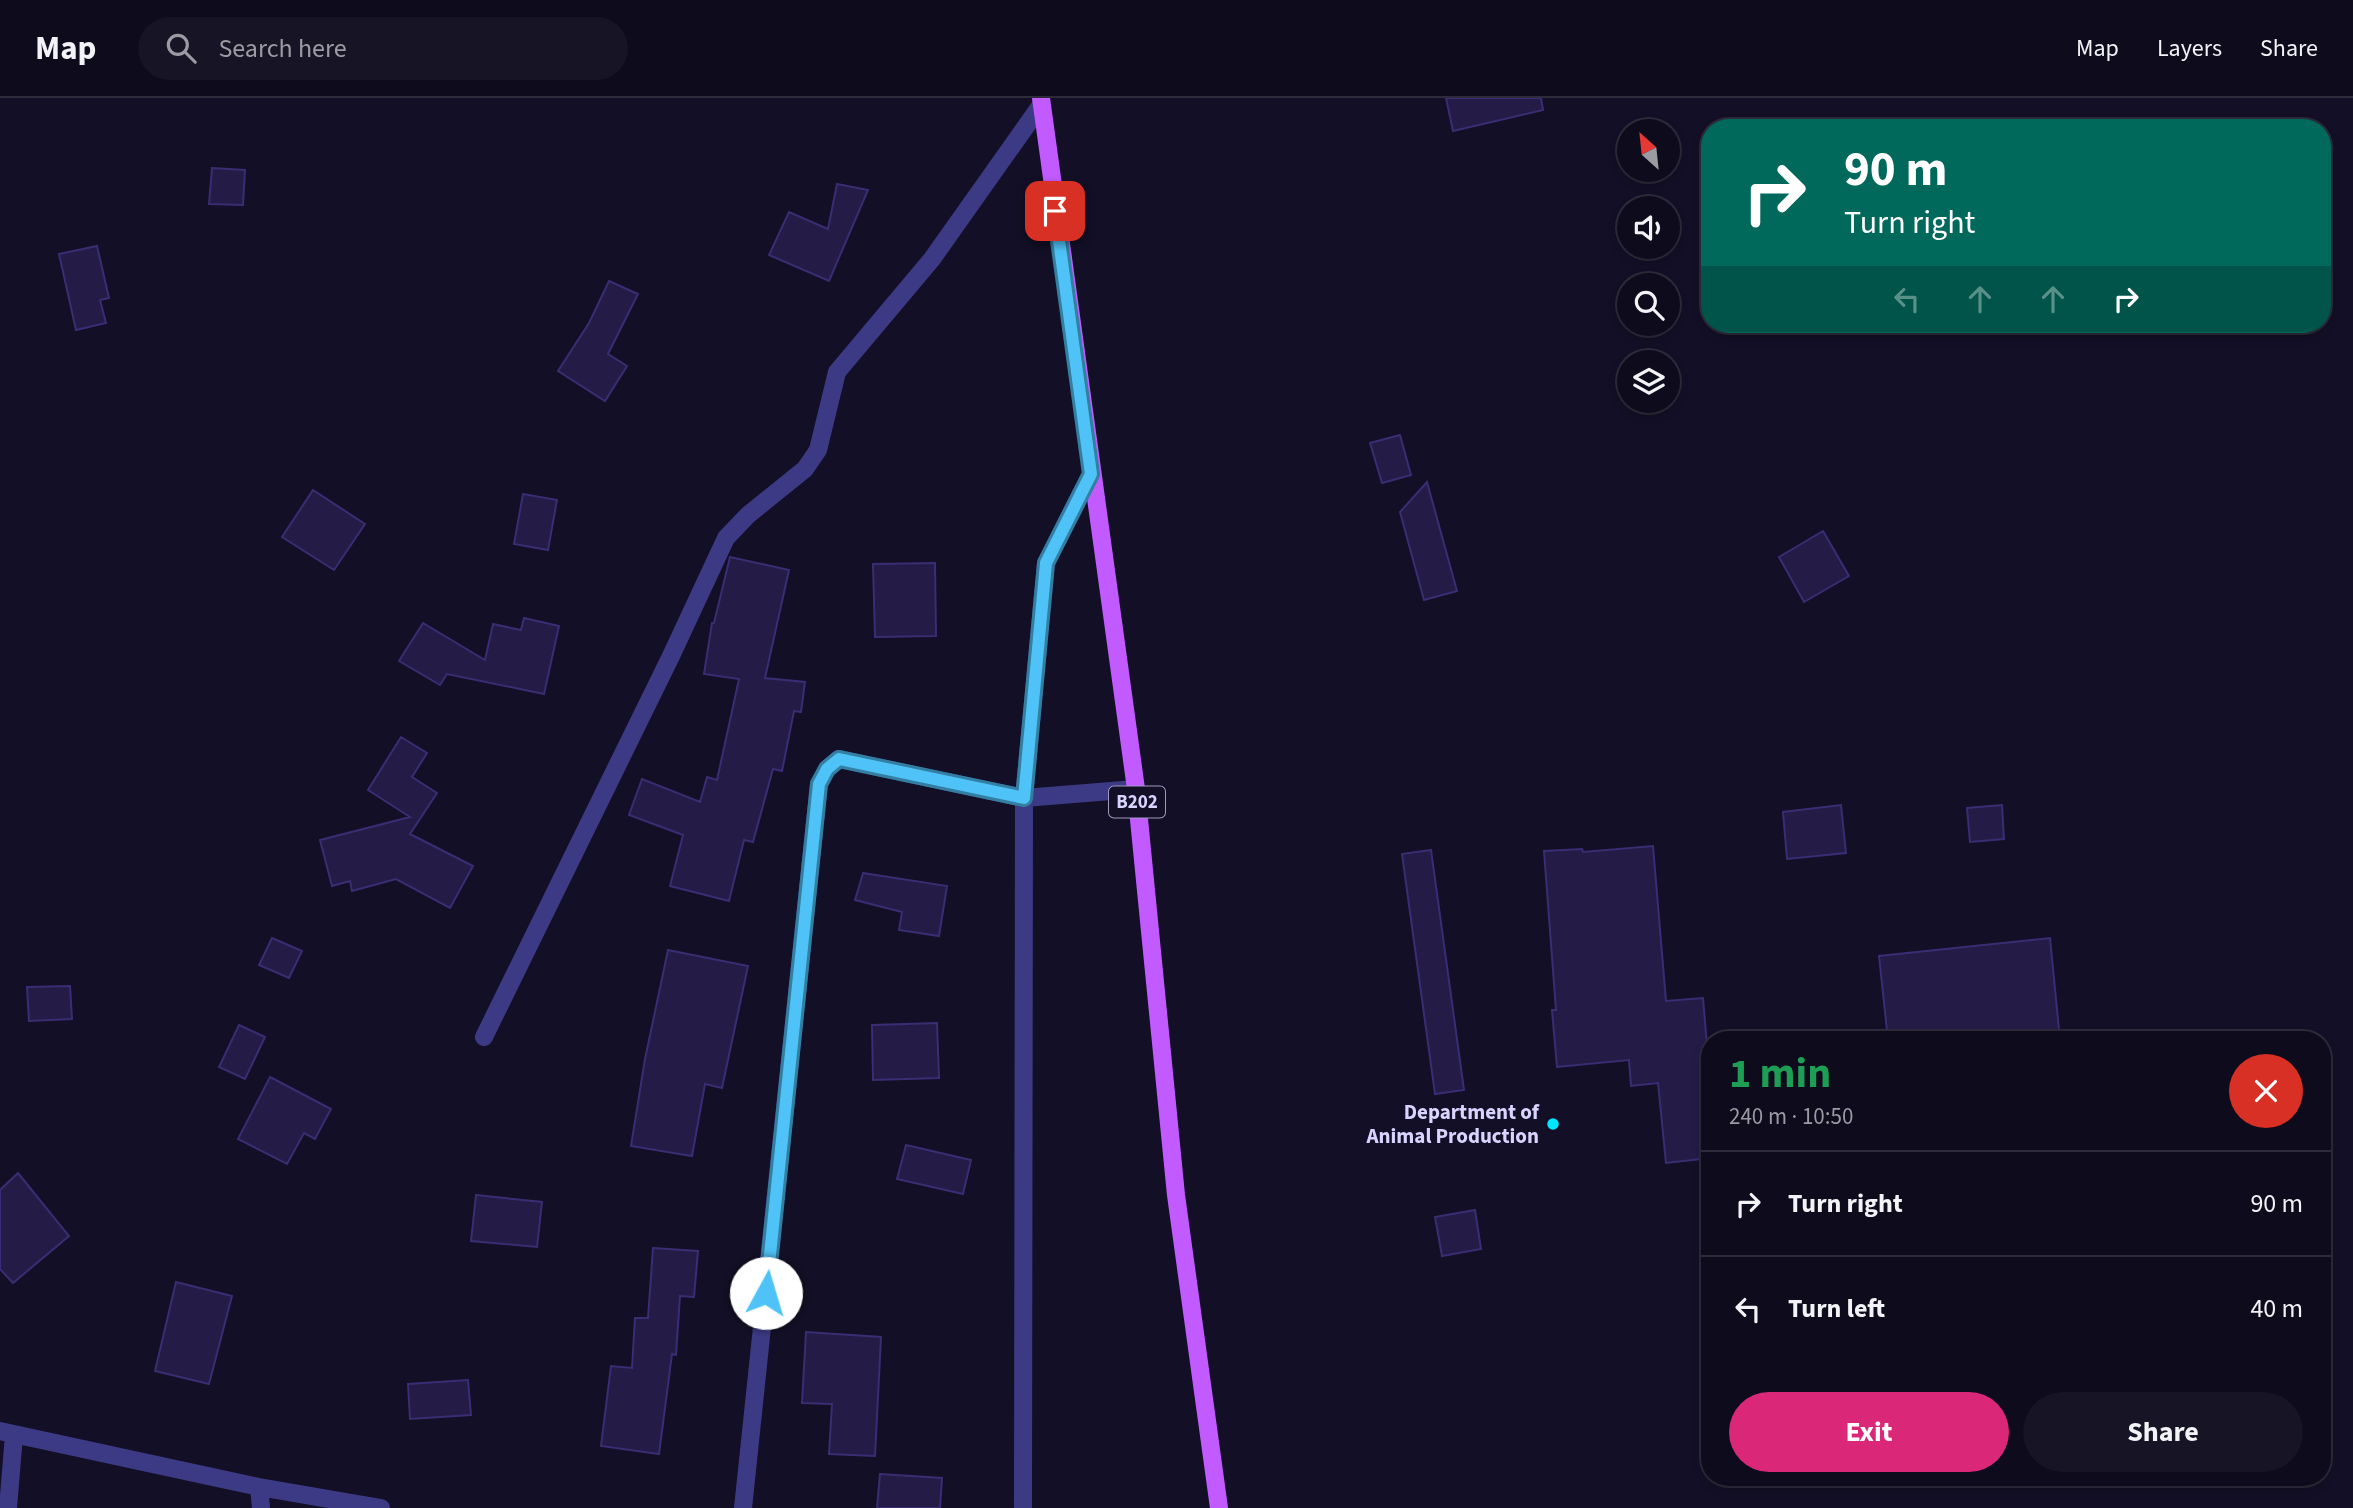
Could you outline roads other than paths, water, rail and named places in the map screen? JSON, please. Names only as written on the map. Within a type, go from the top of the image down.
[{"type":"main road","name":"B202","points":[[1041,102],[1136,789],[1176,1195],[1219,1508]]},
{"type":"street","points":[[484,1037],[665,669],[726,538],[748,515],[806,469],[818,450],[837,372],[932,259],[1041,102]]},
{"type":"street","points":[[1023,1508],[1024,798],[1046,563],[1091,474]]},
{"type":"street","points":[[743,1508],[819,784],[827,769],[839,759],[1024,798],[1136,789]]},
{"type":"street","points":[[8,1508],[7,1433],[259,1487],[381,1508]]},
{"type":"street","points":[[259,1487],[261,1508]]},
{"type":"place","name":"Department of Animal Production","points":[[1553,1124]]}]
